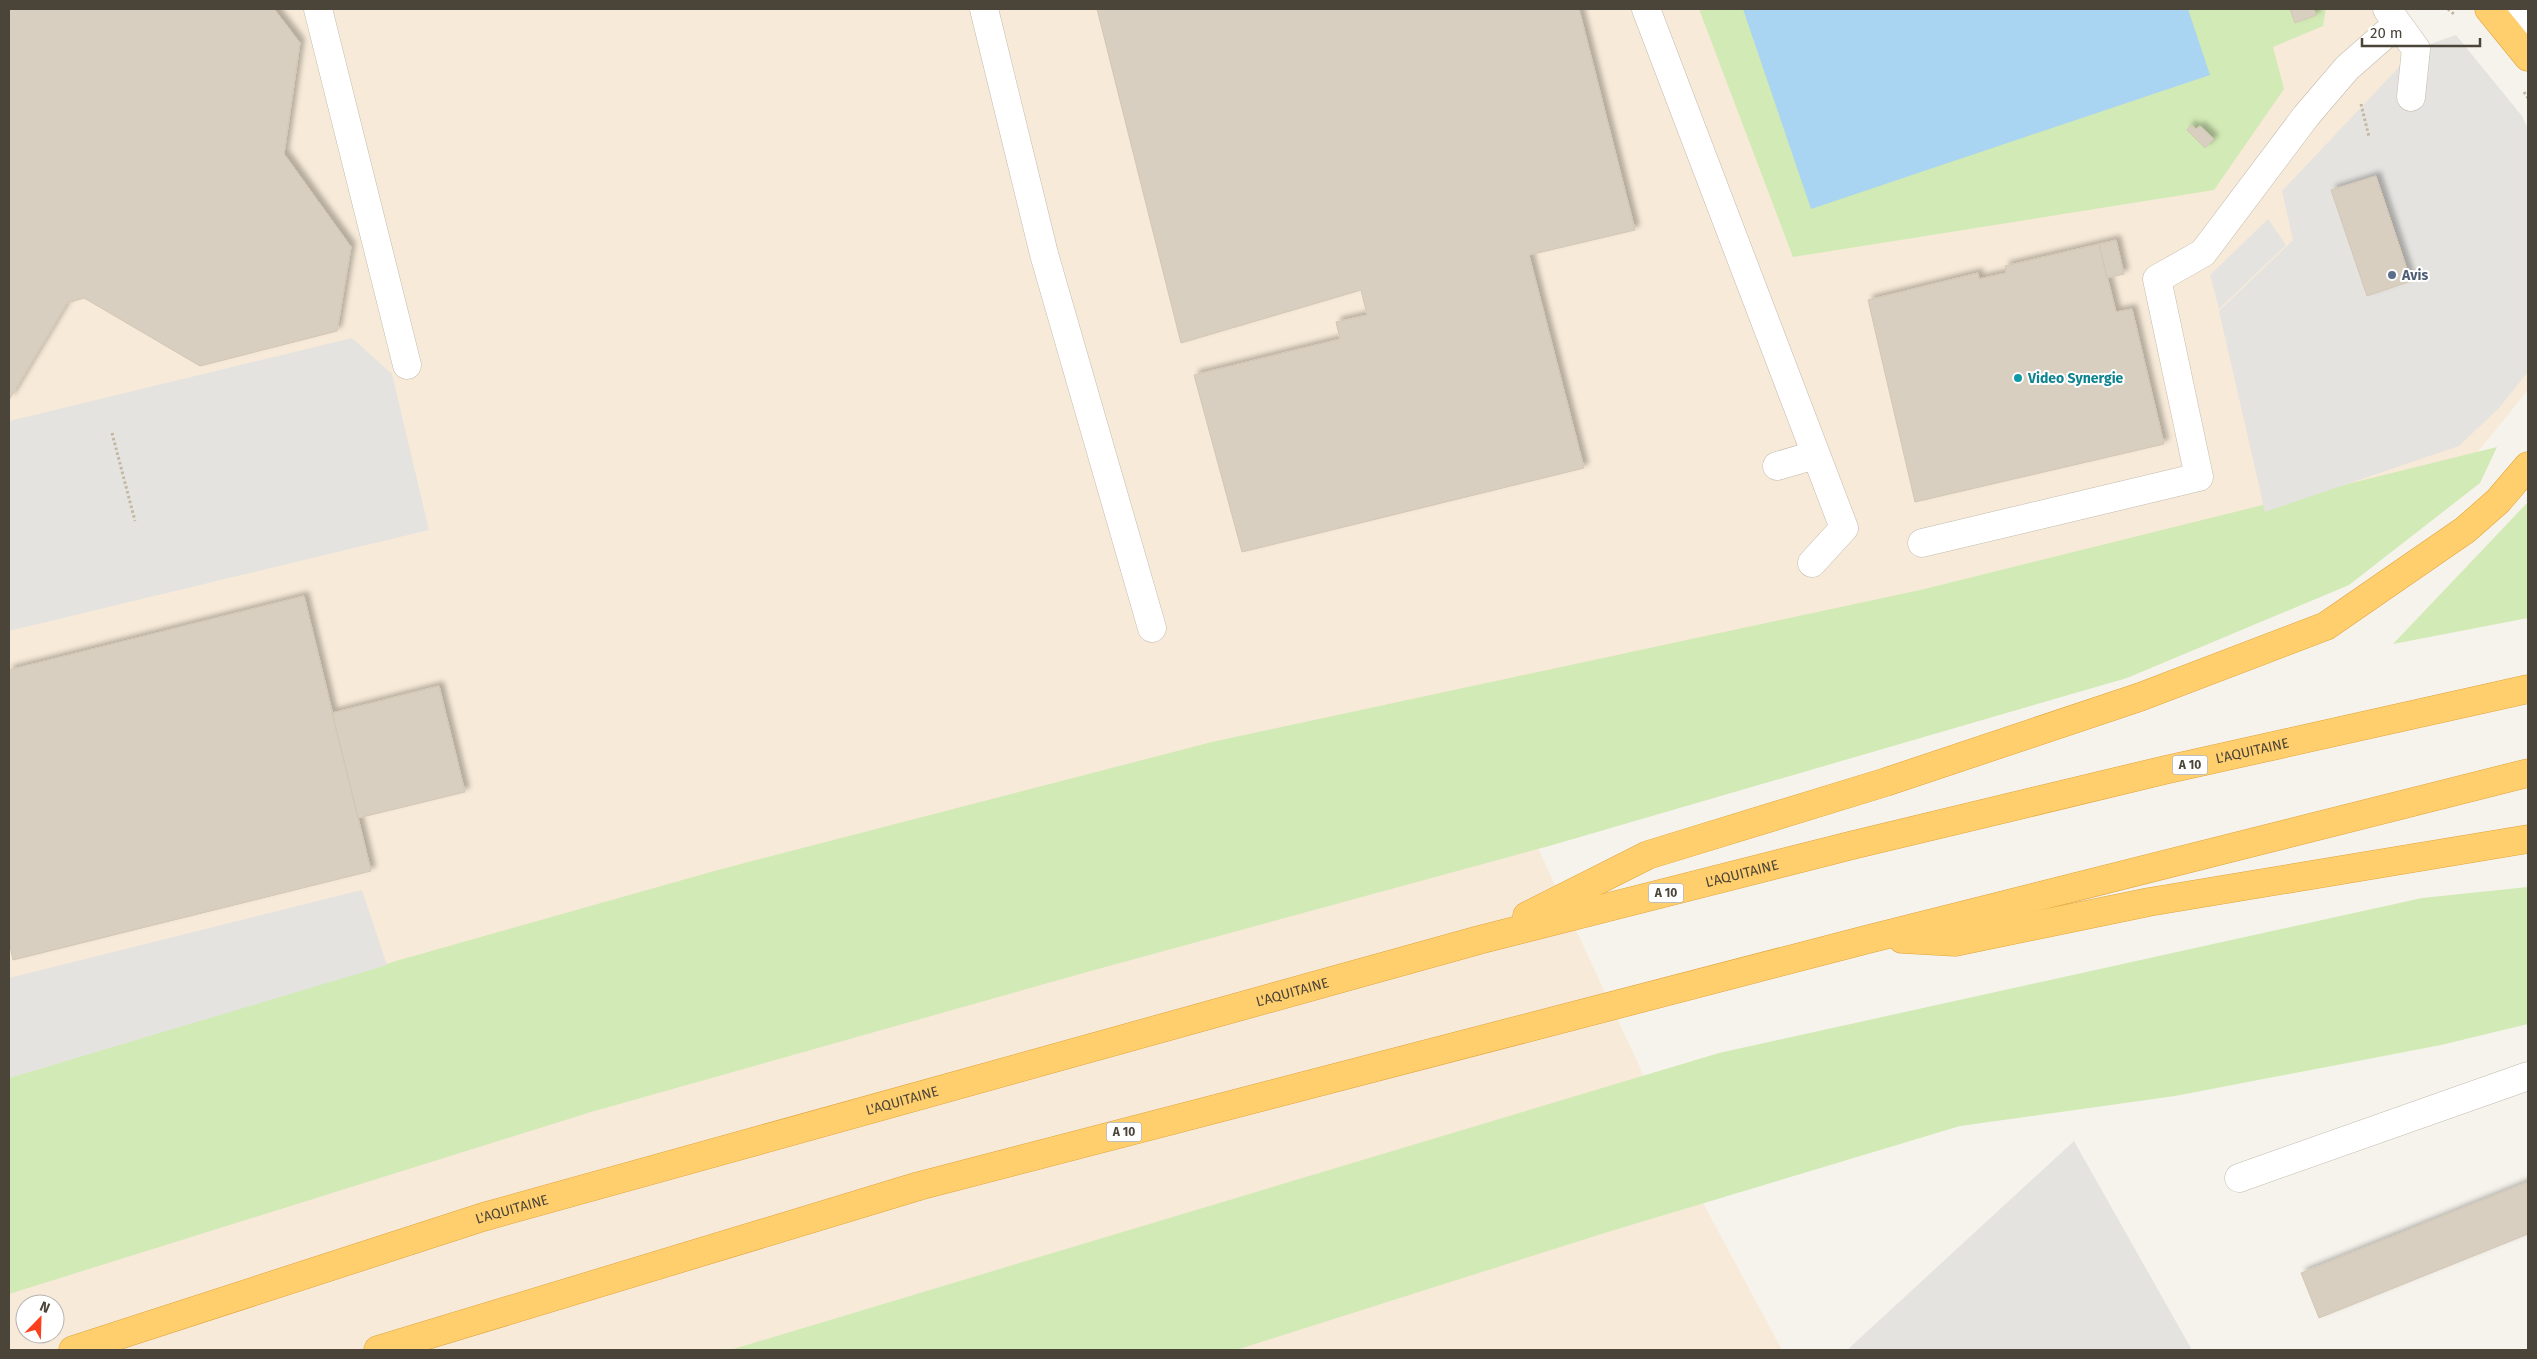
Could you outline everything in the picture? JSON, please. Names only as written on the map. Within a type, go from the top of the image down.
[{"type":"highway","points":[[2489,9],[2528,57]]},
{"type":"highway","points":[[1479,940],[1648,855],[1886,782],[2121,703],[2326,626],[2465,530],[2498,501],[2528,466]]},
{"type":"highway","name":"L'AQUITAINE","points":[[73,1350],[483,1217],[1479,940],[1853,845],[2118,782],[2528,689]]},
{"type":"highway","name":"A 10","points":[[378,1350],[919,1186],[1876,937],[2528,773]]},
{"type":"highway","points":[[1876,937],[1955,942],[2149,902],[2528,839]]},
{"type":"street","points":[[318,9],[407,365]]},
{"type":"street","points":[[984,9],[1044,254],[1152,628]]},
{"type":"street","points":[[1646,9],[1844,528],[1812,563]]},
{"type":"street","points":[[2518,9],[2528,20]]},
{"type":"street","points":[[1922,543],[2199,477],[2157,279],[2203,254],[2306,116],[2392,16],[2416,49],[2411,97]]},
{"type":"street","points":[[1777,466],[1815,456]]},
{"type":"street","points":[[2239,1178],[2528,1076]]},
{"type":"path","points":[[112,433],[135,521]]},
{"type":"shaded area","points":[[9,9],[2404,9],[2528,172],[2528,390],[2476,454],[1469,700],[1703,1203],[1782,1350],[9,1350]]},
{"type":"shaded area","name":"Avis","points":[[2456,35],[2522,116],[2528,129],[2528,372],[2499,408],[2459,446],[2265,512],[2219,311],[2293,240],[2282,191],[2416,49]]},
{"type":"shaded area","points":[[2268,219],[2286,245],[2219,309],[2210,275]]},
{"type":"shaded area","points":[[352,338],[392,374],[429,530],[9,631],[9,421]]},
{"type":"shaded area","points":[[362,890],[387,965],[9,1078],[9,978]]},
{"type":"shaded area","points":[[2074,1141],[2192,1350],[1847,1350]]},
{"type":"green space","points":[[1699,9],[2326,9],[2323,26],[2273,47],[2284,89],[2214,190],[1793,257]]},
{"type":"green space","points":[[2497,447],[2480,483],[2349,585],[2127,678],[1549,846],[1087,972],[591,1112],[9,1294],[9,1078],[403,959],[718,870],[1212,742],[1920,590]]},
{"type":"green space","points":[[2528,502],[2528,618],[2393,644]]},
{"type":"green space","points":[[2528,887],[2528,1024],[2441,1045],[2175,1096],[1960,1126],[1611,1231],[1236,1350],[730,1350],[1719,1053],[2422,898]]},
{"type":"water","points":[[1743,9],[2188,9],[2210,75],[1811,209]]},
{"type":"building","points":[[9,9],[274,9],[300,43],[284,154],[351,247],[337,331],[200,366],[84,298],[67,303],[9,400]]},
{"type":"building","points":[[1097,9],[1579,9],[1635,230],[1529,255],[1584,468],[1242,552],[1194,375],[1340,339],[1336,322],[1367,315],[1361,290],[1181,343]]},
{"type":"building","points":[[2290,9],[2314,9],[2316,15],[2295,23]]},
{"type":"building","points":[[2191,125],[2196,129],[2200,126],[2214,139],[2205,148],[2187,130]]},
{"type":"building","points":[[2376,176],[2411,281],[2367,296],[2331,190]]},
{"type":"building","points":[[2116,240],[2124,274],[2107,278],[2099,244]]},
{"type":"building","name":"Video Synergie","points":[[2099,244],[2116,312],[2132,309],[2164,444],[1915,502],[1868,300],[1978,273],[1979,279],[2006,273],[2005,266]]},
{"type":"building","points":[[304,596],[371,871],[13,960],[9,941],[9,670]]},
{"type":"building","points":[[439,686],[465,792],[358,818],[332,713]]},
{"type":"building","points":[[2528,1182],[2528,1234],[2319,1318],[2301,1273]]},
{"type":"place","name":"Avis","points":[[2392,275]]},
{"type":"place","name":"Video Synergie","points":[[2018,378]]}]
